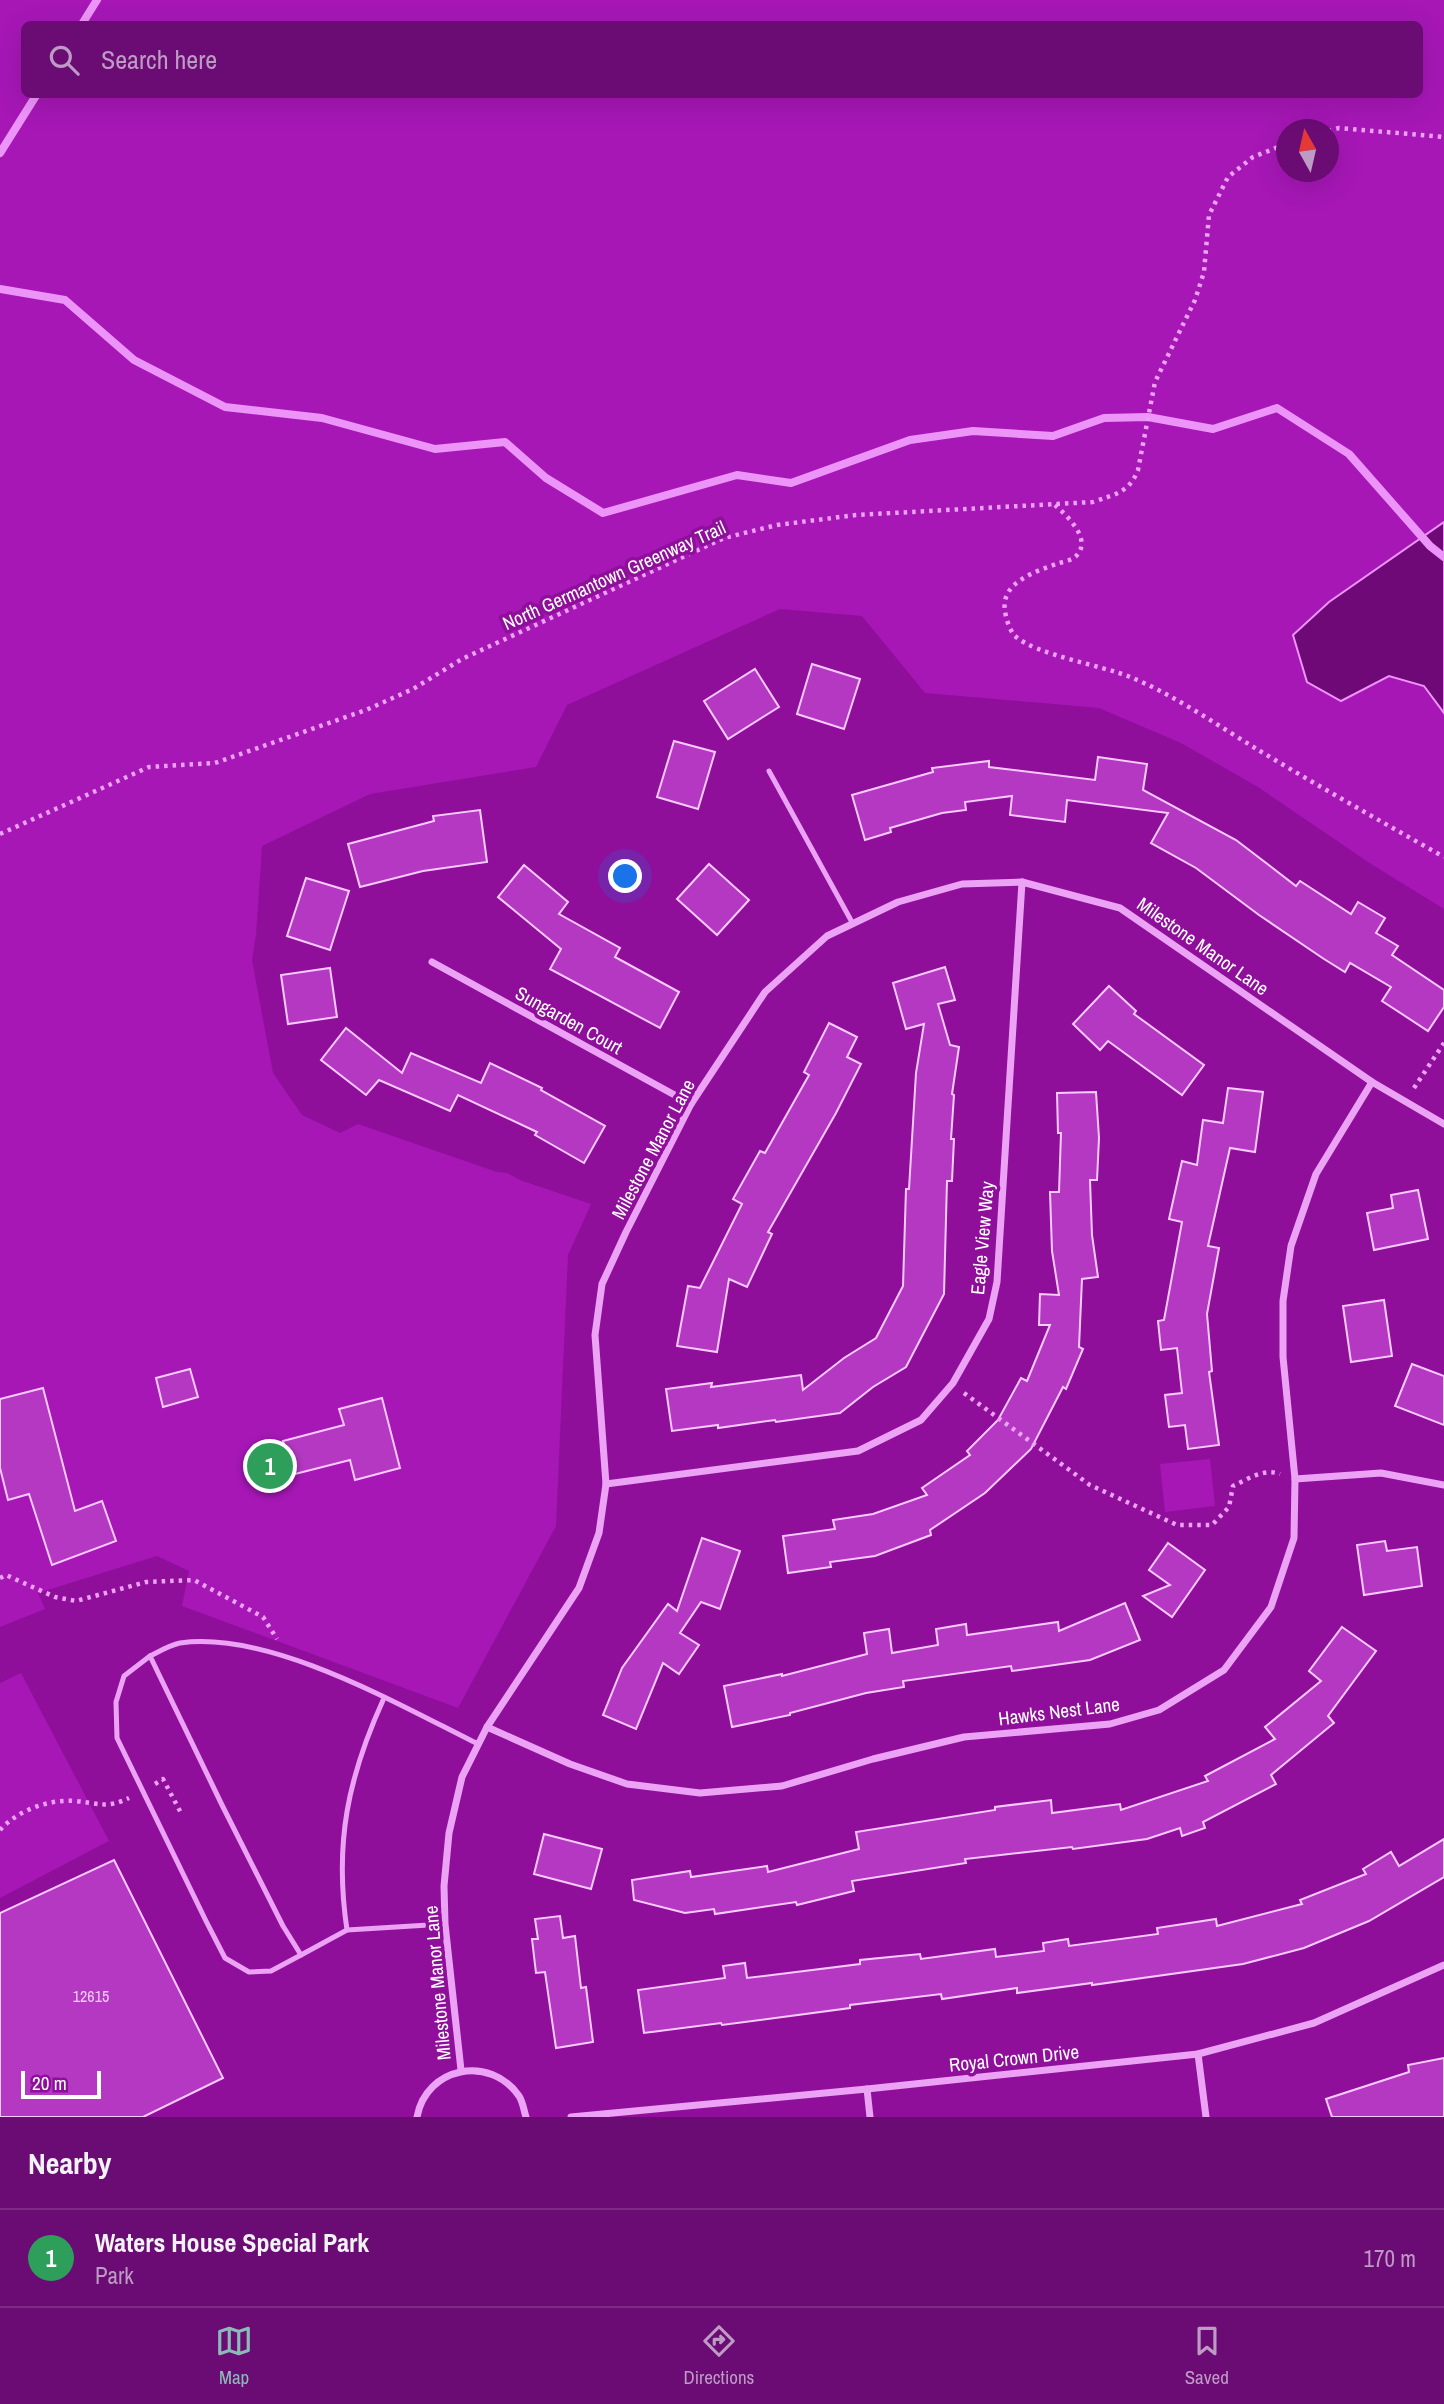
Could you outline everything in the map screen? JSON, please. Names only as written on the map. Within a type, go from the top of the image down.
[{"type":"street","name":"Milestone Manor Lane","points":[[461,2070],[445,1924],[444,1886],[449,1833],[462,1777],[487,1727],[579,1588],[599,1532],[606,1484],[595,1335],[602,1284],[691,1104],[765,992],[827,936],[898,902],[962,884],[1022,882],[1120,908],[1372,1082],[1444,1124]]},
{"type":"street","name":"Eagle View Way","points":[[606,1484],[858,1451],[921,1420],[953,1383],[989,1319],[997,1282],[1022,882]]},
{"type":"street","name":"Sungarden Court","points":[[432,962],[691,1104]]},
{"type":"street","name":"Hawks Nest Lane","points":[[487,1727],[570,1764],[627,1784],[700,1793],[782,1786],[873,1759],[964,1737],[1110,1724],[1159,1710],[1224,1670],[1271,1607],[1294,1538],[1295,1479],[1283,1357],[1283,1301],[1292,1246],[1316,1174],[1372,1082]]},
{"type":"street","points":[[1295,1479],[1381,1473],[1444,1485]]},
{"type":"street","name":"Royal Crown Drive","points":[[571,2117],[867,2089],[1198,2053],[1314,2023],[1444,1965]]},
{"type":"street","points":[[1198,2053],[1206,2117]]},
{"type":"street","points":[[417,2117],[430,2091],[461,2070],[481,2070],[504,2082],[520,2097],[527,2117]]},
{"type":"street","points":[[867,2089],[870,2117]]},
{"type":"lane","points":[[769,771],[853,924]]},
{"type":"lane","points":[[445,1924],[347,1930],[271,1971],[249,1972],[225,1958],[117,1738],[116,1702],[124,1676],[150,1656],[176,1644],[206,1641],[310,1664],[478,1744]]},
{"type":"lane","points":[[150,1656],[283,1926],[301,1955]]},
{"type":"lane","points":[[347,1930],[341,1890],[342,1839],[351,1786],[367,1735],[384,1698]]},
{"type":"path","points":[[1339,128],[1444,136]]},
{"type":"path","name":"North Germantown Greenway Trail","points":[[0,834],[149,767],[215,763],[366,710],[413,689],[462,659],[723,538],[777,525],[856,515],[1093,502],[1124,491],[1134,481],[1141,460],[1155,382],[1195,300],[1203,272],[1209,215],[1228,177],[1253,157],[1276,148]]},
{"type":"path","points":[[1055,504],[1072,520],[1080,535],[1080,547],[1075,557],[1031,573],[1011,588],[1004,602],[1006,617],[1014,635],[1038,649],[1131,677],[1191,709],[1337,797],[1444,857]]},
{"type":"path","points":[[1406,1101],[1444,1043]]},
{"type":"path","points":[[953,1383],[977,1404],[1090,1485],[1177,1525],[1212,1525],[1229,1507],[1233,1486],[1256,1474],[1273,1471],[1295,1479]]},
{"type":"path","points":[[0,1578],[6,1575],[55,1597],[76,1601],[146,1582],[194,1580],[263,1617],[278,1640],[274,1655]]},
{"type":"path","points":[[0,1830],[23,1812],[45,1804],[74,1801],[111,1806],[163,1779],[181,1813]]},
{"type":"shaded area","points":[[0,0],[1444,0],[1444,909],[1371,864],[1258,787],[1181,743],[1099,708],[925,693],[862,616],[780,609],[567,705],[536,767],[370,794],[262,846],[252,960],[273,1073],[302,1115],[340,1133],[358,1124],[591,1204],[568,1255],[556,1526],[458,1708],[182,1606],[189,1571],[157,1556],[38,1593],[45,1609],[0,1627]]},
{"type":"shaded area","points":[[1444,522],[1444,713],[1424,686],[1389,676],[1341,701],[1307,682],[1293,635],[1329,602]]},
{"type":"shaded area","points":[[1210,1459],[1215,1506],[1165,1512],[1160,1464]]},
{"type":"shaded area","points":[[21,1673],[109,1841],[0,1898],[0,1683]]},
{"type":"building","points":[[812,664],[860,679],[844,729],[797,714]]},
{"type":"building","points":[[755,669],[779,707],[728,739],[704,701]]},
{"type":"building","points":[[674,741],[715,752],[698,809],[657,797]]},
{"type":"building","points":[[1098,757],[1147,764],[1143,790],[1236,840],[1296,886],[1300,881],[1351,914],[1358,902],[1385,918],[1376,933],[1398,946],[1392,955],[1444,990],[1444,1007],[1428,1031],[1382,1001],[1391,987],[1350,963],[1345,972],[1259,915],[1196,868],[1151,843],[1168,813],[1067,800],[1065,822],[1010,815],[1012,796],[965,802],[966,810],[942,813],[890,828],[891,832],[865,840],[852,795],[933,772],[932,768],[989,761],[989,767],[1095,780]]},
{"type":"building","points":[[480,810],[487,862],[423,871],[360,887],[348,844],[434,821],[433,816]]},
{"type":"building","points":[[709,864],[749,900],[717,935],[677,899]]},
{"type":"building","points":[[524,865],[568,902],[559,914],[620,948],[615,957],[679,992],[660,1028],[550,969],[561,949],[498,897]]},
{"type":"building","points":[[306,878],[349,891],[330,950],[287,936]]},
{"type":"building","points":[[945,967],[955,1000],[938,1004],[950,1045],[959,1047],[952,1094],[951,1139],[954,1139],[952,1181],[947,1181],[944,1294],[906,1367],[873,1387],[840,1413],[776,1422],[672,1431],[666,1389],[712,1383],[711,1387],[801,1375],[803,1390],[844,1358],[876,1338],[903,1286],[906,1189],[909,1189],[916,1073],[924,1024],[906,1029],[893,983]]},
{"type":"building","points":[[330,968],[337,1017],[288,1024],[281,975]]},
{"type":"building","points":[[1109,986],[1136,1011],[1134,1014],[1204,1065],[1182,1095],[1108,1041],[1100,1050],[1073,1024]]},
{"type":"building","points":[[829,1023],[857,1037],[847,1057],[861,1064],[768,1232],[772,1234],[747,1287],[729,1279],[717,1352],[677,1346],[688,1286],[700,1288],[742,1204],[733,1199],[760,1151],[765,1153],[809,1075],[804,1072]]},
{"type":"building","points":[[346,1028],[402,1073],[411,1053],[481,1083],[490,1063],[542,1088],[541,1090],[605,1126],[584,1163],[535,1135],[537,1132],[458,1095],[450,1111],[379,1080],[366,1095],[321,1060]]},
{"type":"building","points":[[1228,1088],[1263,1092],[1255,1152],[1230,1148],[1208,1246],[1219,1248],[1207,1314],[1212,1371],[1209,1372],[1219,1445],[1188,1449],[1185,1425],[1169,1427],[1165,1395],[1182,1393],[1177,1348],[1161,1350],[1158,1321],[1164,1320],[1182,1222],[1169,1219],[1182,1161],[1197,1165],[1203,1120],[1223,1123]]},
{"type":"building","points":[[1096,1092],[1099,1138],[1097,1180],[1090,1180],[1092,1235],[1098,1277],[1082,1279],[1079,1347],[1083,1349],[1066,1389],[1063,1387],[1031,1449],[985,1493],[930,1530],[931,1535],[875,1556],[830,1562],[831,1567],[788,1573],[783,1536],[835,1529],[833,1520],[873,1514],[927,1495],[922,1488],[970,1455],[967,1451],[998,1420],[1021,1378],[1027,1381],[1050,1325],[1039,1325],[1040,1294],[1059,1295],[1052,1251],[1050,1192],[1059,1192],[1061,1133],[1058,1133],[1057,1093]]},
{"type":"building","points":[[1418,1190],[1428,1239],[1374,1250],[1367,1213],[1393,1208],[1391,1195]]},
{"type":"building","points":[[1384,1300],[1392,1356],[1351,1362],[1343,1306]]},
{"type":"building","points":[[1412,1364],[1444,1376],[1444,1425],[1395,1406]]},
{"type":"building","points":[[190,1369],[198,1397],[163,1407],[156,1378]]},
{"type":"building","points":[[43,1388],[75,1511],[102,1501],[116,1541],[52,1565],[29,1494],[8,1500],[0,1468],[0,1399]]},
{"type":"building","points":[[382,1398],[400,1468],[355,1480],[350,1460],[291,1475],[283,1441],[344,1425],[339,1409]]},
{"type":"building","points":[[702,1538],[740,1551],[720,1609],[701,1602],[680,1633],[699,1645],[679,1674],[663,1663],[636,1729],[603,1715],[622,1668],[668,1604],[677,1611]]},
{"type":"building","points":[[1385,1541],[1387,1551],[1417,1547],[1422,1586],[1364,1595],[1357,1545]]},
{"type":"building","points":[[1168,1543],[1205,1570],[1172,1617],[1143,1596],[1170,1585],[1149,1570]]},
{"type":"building","points":[[1125,1603],[1140,1640],[1090,1660],[1012,1671],[1011,1666],[903,1681],[904,1687],[866,1693],[790,1715],[732,1727],[724,1686],[782,1676],[867,1654],[864,1633],[889,1629],[892,1653],[938,1645],[936,1629],[966,1624],[967,1635],[1058,1622],[1059,1631]]},
{"type":"building","points":[[1342,1627],[1376,1651],[1328,1716],[1334,1723],[1271,1775],[1276,1784],[1203,1822],[1205,1828],[1182,1836],[1180,1828],[1147,1839],[965,1859],[966,1863],[852,1881],[854,1891],[797,1905],[796,1902],[715,1914],[714,1909],[685,1913],[634,1900],[632,1880],[690,1871],[691,1877],[767,1866],[768,1872],[859,1849],[856,1832],[995,1810],[995,1807],[1051,1800],[1052,1813],[1120,1804],[1121,1810],[1208,1781],[1205,1776],[1275,1739],[1265,1727],[1321,1681],[1309,1671]]},
{"type":"building","points":[[544,1834],[602,1849],[591,1889],[534,1874]]},
{"type":"building","points":[[1444,1839],[1444,1877],[1369,1921],[1304,1948],[1243,1964],[1017,1993],[1017,1988],[942,1999],[941,1994],[722,2025],[644,2033],[638,1990],[725,1978],[723,1966],[745,1963],[747,1978],[860,1964],[860,1960],[920,1954],[921,1959],[995,1949],[996,1957],[1044,1951],[1043,1943],[1068,1939],[1069,1946],[1158,1934],[1157,1928],[1216,1919],[1217,1926],[1302,1904],[1300,1900],[1366,1874],[1363,1869],[1391,1852],[1399,1866]]},
{"type":"building","points":[[114,1860],[223,2078],[143,2117],[0,2117],[0,1913]]},
{"type":"building","points":[[560,1916],[563,1938],[575,1936],[581,1988],[586,1987],[593,2042],[556,2048],[545,1972],[536,1973],[532,1939],[538,1939],[535,1919]]},
{"type":"building","points":[[1444,2058],[1444,2117],[1332,2117],[1326,2099],[1409,2072],[1408,2065]]},
{"type":"waterway","points":[[84,21],[97,0]]},
{"type":"waterway","points":[[0,153],[34,98]]},
{"type":"waterway","points":[[0,289],[65,300],[134,360],[225,407],[322,418],[435,449],[505,442],[546,478],[603,513],[737,475],[791,483],[910,440],[973,431],[1053,436],[1104,418],[1148,417],[1213,429],[1277,408],[1349,454],[1430,546],[1444,557]]},
{"type":"place","name":"Waters House Special Park","points":[[270,1466]]}]
